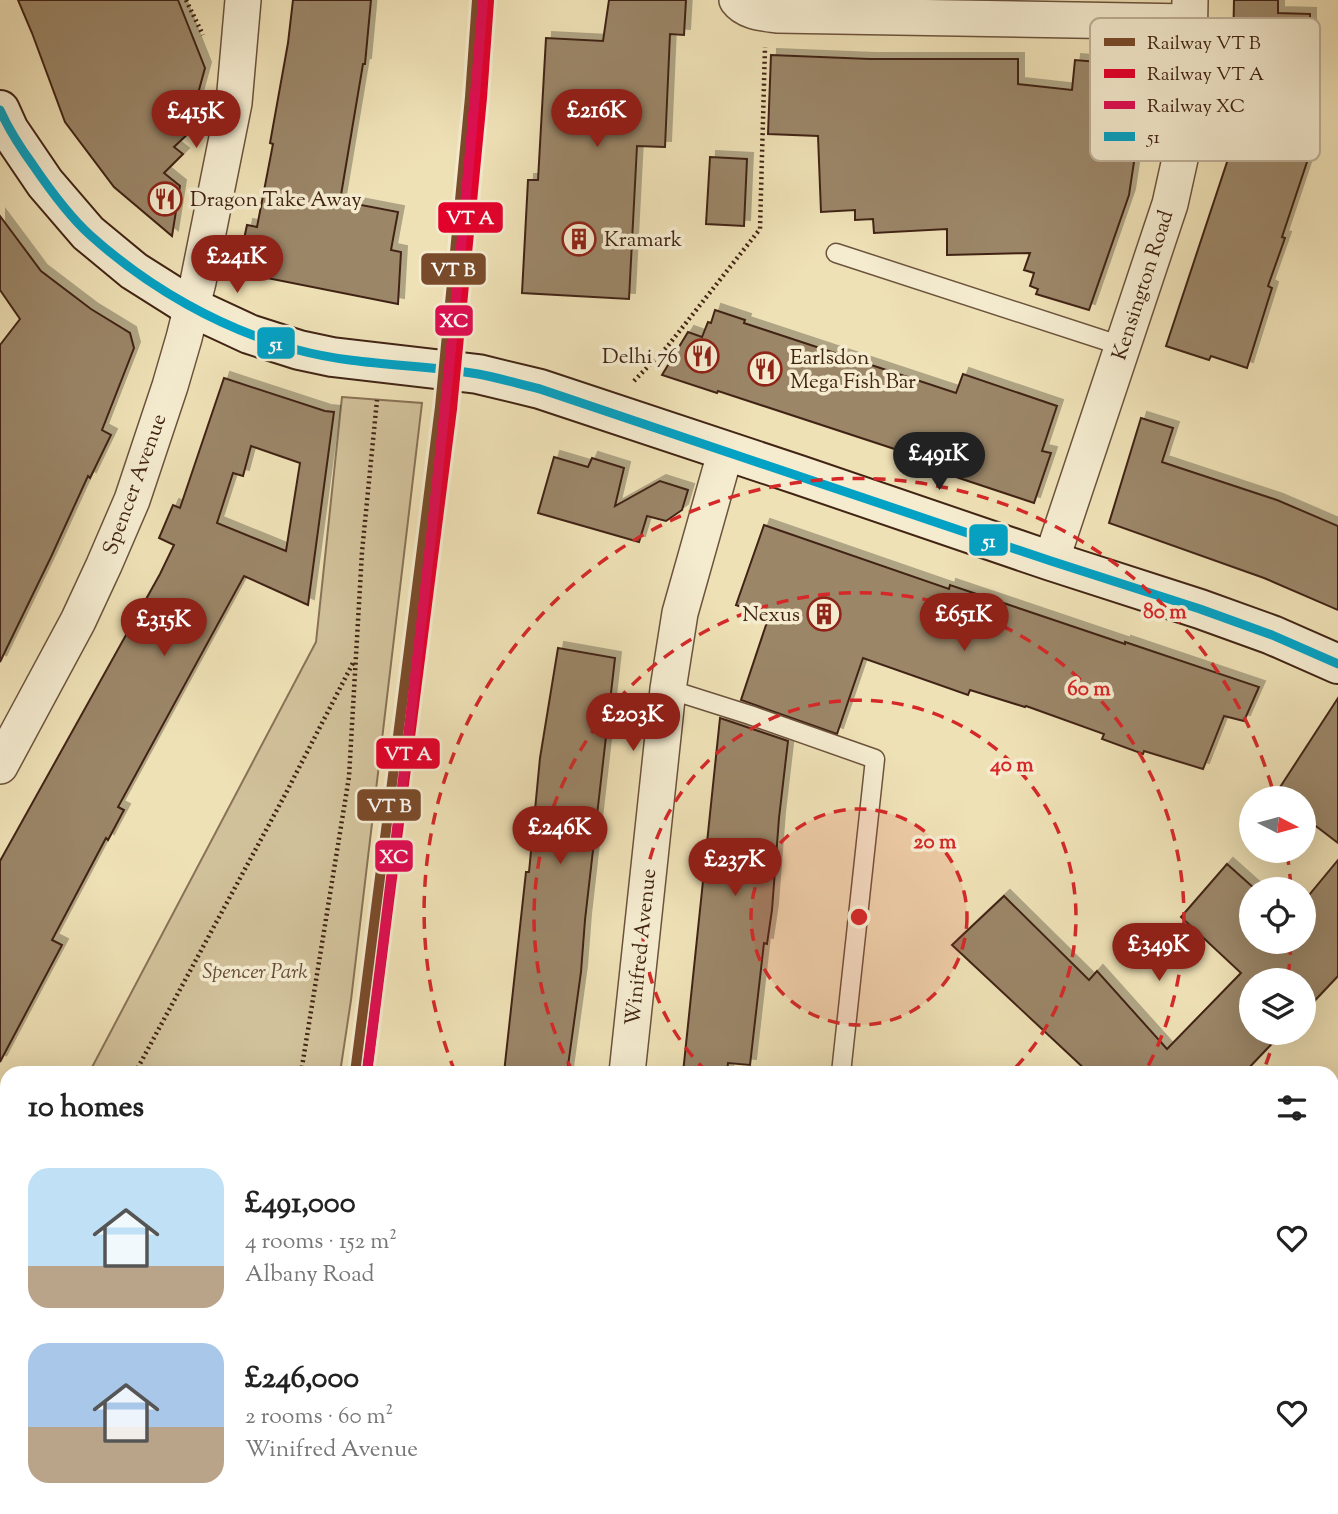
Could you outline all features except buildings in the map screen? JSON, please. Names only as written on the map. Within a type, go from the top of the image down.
[{"type":"street","name":"Spencer Avenue","points":[[0,766],[78,621],[132,500],[170,386],[184,338],[234,103],[243,0]]},
{"type":"street","points":[[751,7],[1190,11]]},
{"type":"street","points":[[0,110],[9,130],[46,183],[88,233],[134,271],[191,307],[249,334],[346,360],[478,374],[540,389],[1051,561],[1200,608],[1338,664]]},
{"type":"street","name":"Kensington Road","points":[[1051,561],[1170,204],[1180,161]]},
{"type":"street","name":"Winifred Avenue","points":[[628,1066],[668,689],[680,613],[726,450]]},
{"type":"lane","points":[[836,253],[1122,346]]},
{"type":"lane","points":[[668,689],[875,759],[842,1066]]},
{"type":"path","points":[[642,373],[667,347],[760,229],[751,7]]},
{"type":"path","points":[[302,1066],[349,777],[365,524],[377,400],[385,364]]},
{"type":"path","points":[[139,1066],[356,657]]},
{"type":"green space","name":"Spencer Park","points":[[342,397],[422,403],[341,1066],[93,1066],[316,642]]},
{"type":"transit line","points":[[356,1066],[440,407],[477,0]]},
{"type":"transit line","points":[[368,1066],[452,409],[489,1]]},
{"type":"transit line","name":"51","points":[[0,110],[45,183],[90,235],[161,289],[241,331],[320,355],[478,374],[540,389],[1200,609],[1272,635],[1338,664]]},
{"type":"rail line","name":"XC","points":[[368,1066],[431,536],[483,0]]},
{"type":"place","name":"Dragon Take Away","points":[[165,199]]},
{"type":"place","name":"Kramark","points":[[579,239]]},
{"type":"place","name":"Delhi 76","points":[[702,356]]},
{"type":"place","name":"Earlsdon Mega Fish Bar","points":[[765,369]]},
{"type":"place","name":"Nexus","points":[[824,614]]}]
